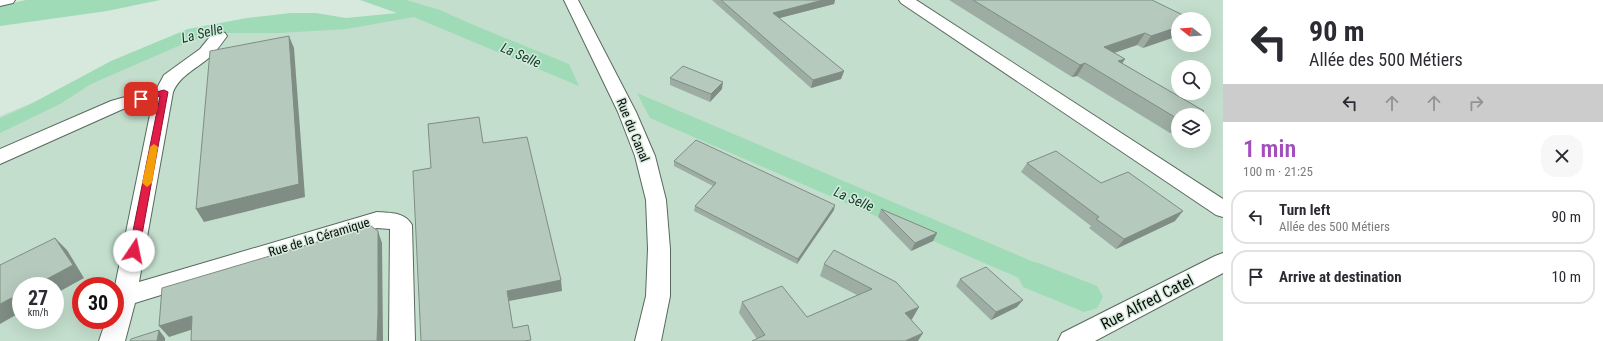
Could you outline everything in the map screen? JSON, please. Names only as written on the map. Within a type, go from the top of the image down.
[{"type":"street","points":[[0,2],[8,0]]},
{"type":"street","name":"Rue du Canal","points":[[571,0],[627,112],[645,156],[656,200],[659,249],[658,296],[648,341]]},
{"type":"street","points":[[906,0],[1223,209]]},
{"type":"street","points":[[112,341],[126,296],[164,92],[170,79],[206,52],[219,36]]},
{"type":"street","points":[[0,157],[117,105],[164,92]]},
{"type":"street","name":"Rue de la Céramique","points":[[126,296],[377,220],[395,221],[401,225],[402,341]]},
{"type":"street","name":"Rue Alfred Catel","points":[[1072,341],[1223,262]]},
{"type":"shaded area","points":[[366,0],[1223,0],[1223,341],[0,341],[0,116],[219,26],[417,15]]},
{"type":"water","points":[[26,0],[160,0],[107,11],[0,26],[0,6]]},
{"type":"water","points":[[360,0],[406,0],[440,10],[569,64],[579,86],[414,17],[346,29],[279,33],[214,33],[176,47],[91,84],[60,104],[0,133],[0,118],[27,106],[111,61],[188,29],[247,18],[291,13],[316,13],[346,18],[397,13]]},
{"type":"water","points":[[637,93],[1090,286],[1065,298],[650,118]]},
{"type":"building","points":[[721,0],[823,0],[773,13],[844,71],[813,80]]},
{"type":"building","points":[[973,0],[1152,0],[1177,12],[1171,12],[1171,29],[1151,36],[1145,33],[1104,47],[1125,59],[1118,61],[1171,92],[1171,100],[1185,100],[1199,108],[1171,108],[1171,115],[1085,63],[1080,65]]},
{"type":"building","points":[[289,36],[299,184],[196,209],[210,51]]},
{"type":"building","points":[[683,66],[723,82],[711,94],[670,78]]},
{"type":"building","points":[[479,117],[483,143],[527,137],[561,280],[507,291],[513,328],[528,325],[531,340],[421,341],[413,171],[431,168],[428,124]]},
{"type":"building","points":[[696,140],[835,205],[798,259],[695,206],[716,183],[674,161]]},
{"type":"building","points":[[1056,151],[1101,183],[1128,172],[1183,211],[1124,239],[1096,219],[1099,217],[1027,163]]},
{"type":"building","points":[[881,209],[937,233],[915,243]]},
{"type":"building","points":[[371,226],[378,231],[377,341],[191,341],[192,316],[159,326],[162,288]]},
{"type":"building","points":[[55,238],[73,265],[51,277],[12,277],[12,298],[0,304],[0,265]]},
{"type":"building","points":[[834,250],[896,282],[919,307],[905,313],[923,333],[905,341],[752,341],[765,335],[742,302],[782,286],[807,317],[872,289],[824,264]]},
{"type":"building","points":[[986,267],[1023,300],[996,312],[960,279]]},
{"type":"building","points":[[159,330],[157,341],[130,341],[131,339]]},
{"type":"waterway","name":"La Selle","points":[[1036,277],[1084,297]]},
{"type":"slow traffic","points":[[147,183],[154,147]]},
{"type":"route","points":[[134,251],[164,92],[141,99]]}]
